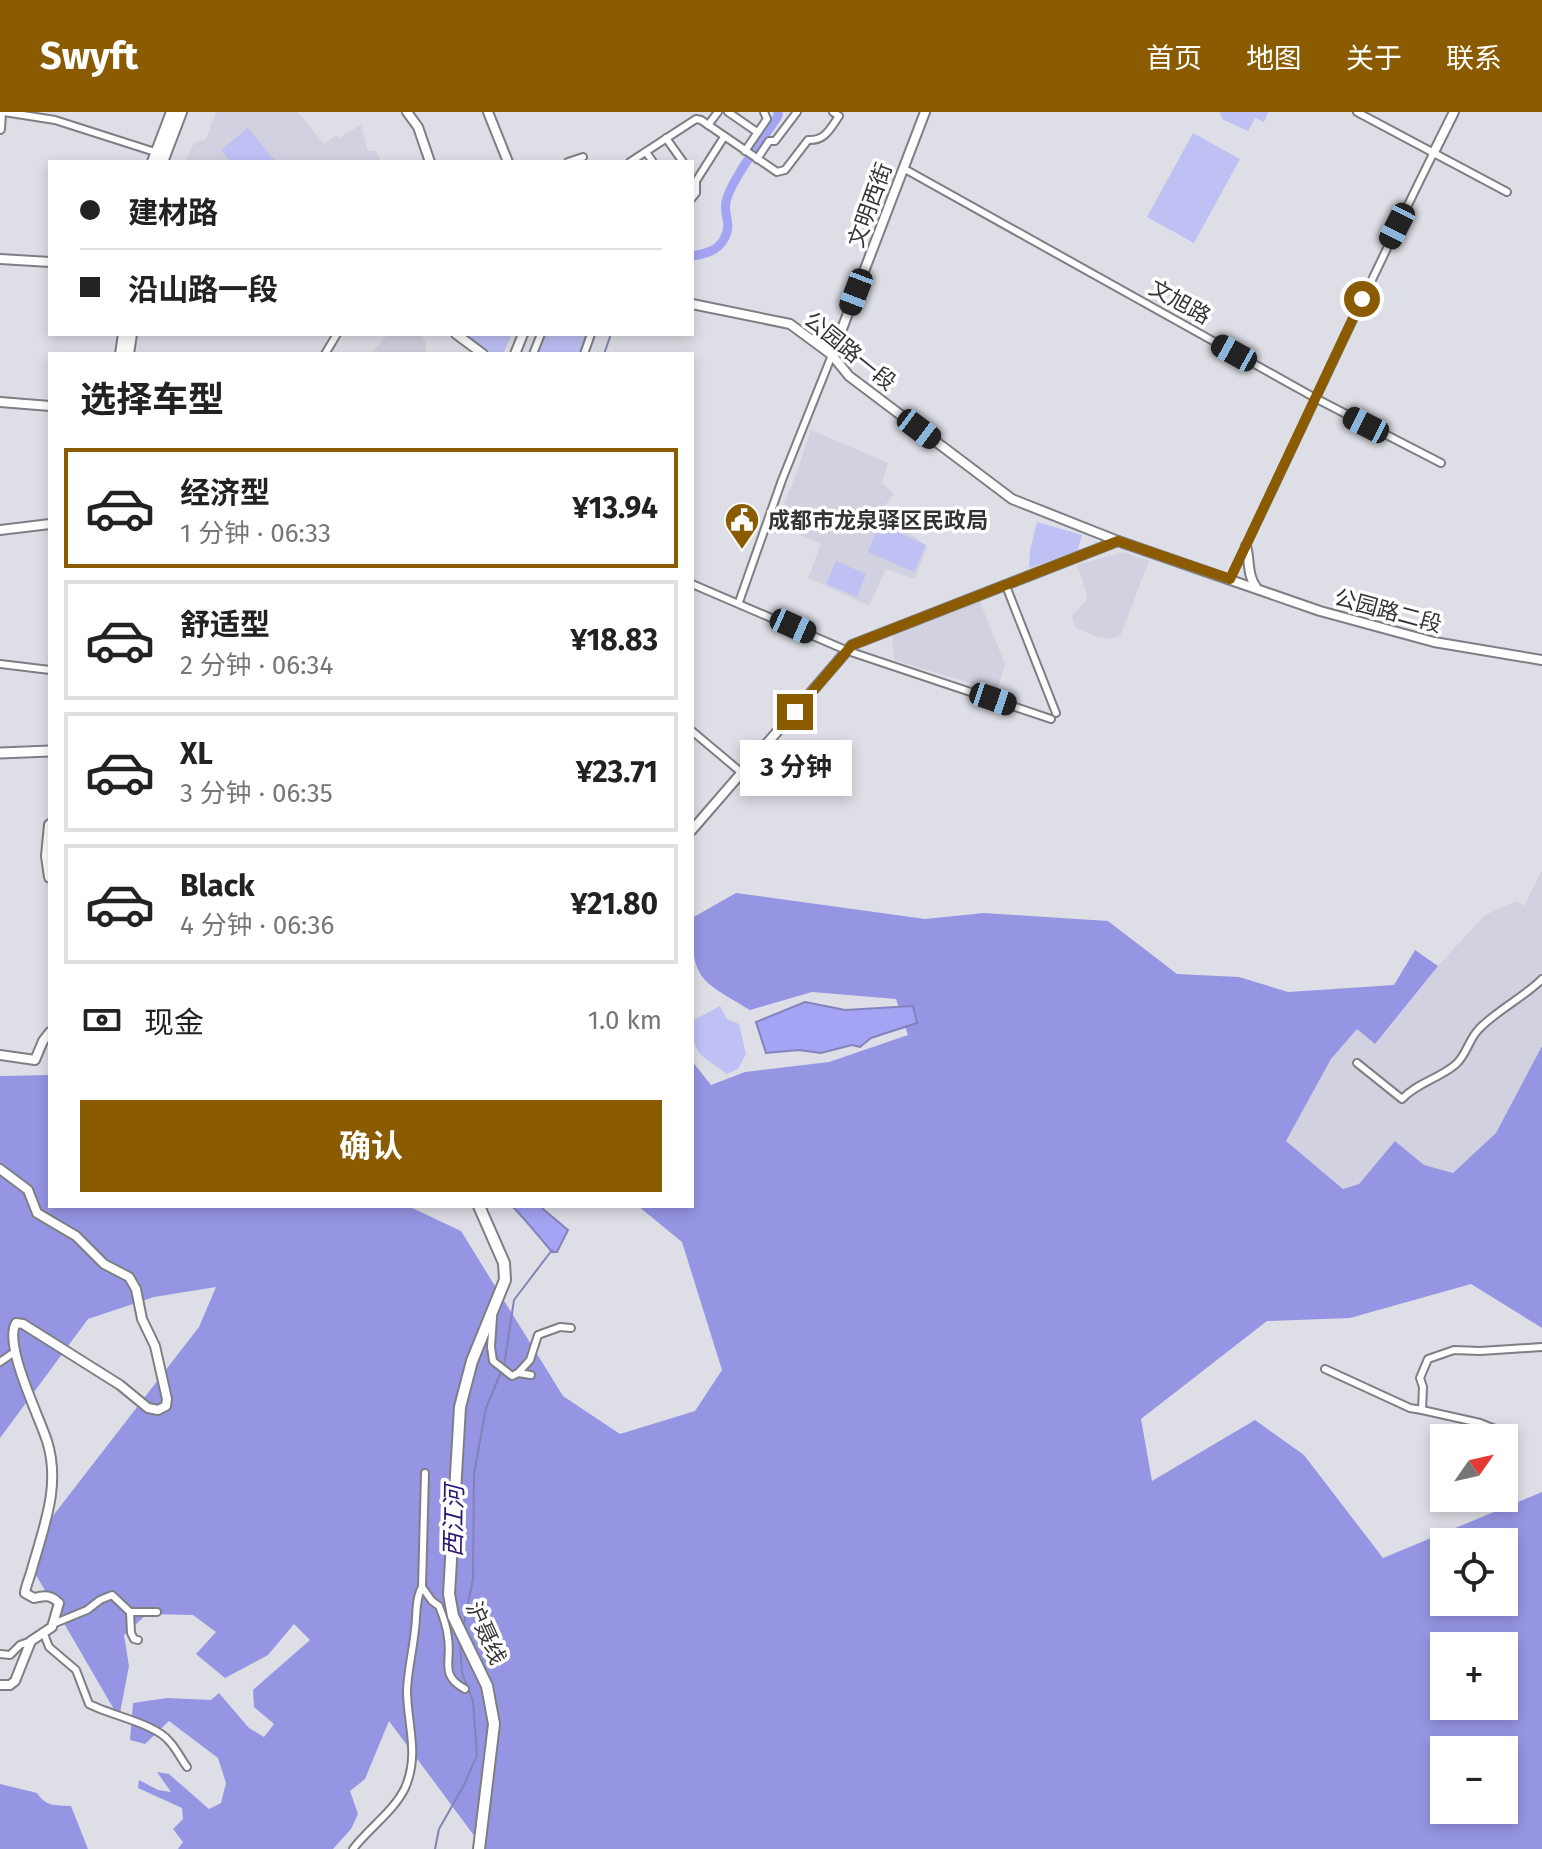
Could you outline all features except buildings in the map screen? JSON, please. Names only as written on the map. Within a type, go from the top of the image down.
[{"type":"highway","points":[[157,159],[172,112]]},
{"type":"highway","points":[[157,159],[181,112]]},
{"type":"highway","name":"沪聂线","points":[[479,1849],[494,1724],[487,1686],[450,1606],[449,1581],[459,1417],[472,1361],[494,1313],[506,1271],[480,1208]]},
{"type":"main road","points":[[0,747],[48,749]]},
{"type":"main road","points":[[0,753],[48,749]]},
{"type":"street","points":[[0,129],[2,112],[55,120],[157,159]]},
{"type":"street","points":[[407,112],[418,127],[429,160]]},
{"type":"street","points":[[488,112],[507,160]]},
{"type":"street","points":[[708,125],[718,112]]},
{"type":"street","points":[[728,112],[757,132]]},
{"type":"street","points":[[752,155],[757,132],[767,119],[764,112]]},
{"type":"street","points":[[752,155],[769,141],[775,141],[797,112]]},
{"type":"street","points":[[633,160],[696,119],[777,172],[785,170],[808,140],[824,137],[839,116],[833,112]]},
{"type":"street","name":"文明西街","points":[[832,355],[925,112]]},
{"type":"street","points":[[1357,112],[1507,192]]},
{"type":"street","points":[[1230,579],[1373,274],[1454,112]]},
{"type":"street","points":[[694,178],[724,137]]},
{"type":"street","points":[[666,138],[682,160]]},
{"type":"street","points":[[646,152],[652,160]]},
{"type":"street","points":[[574,160],[583,157]]},
{"type":"street","name":"文旭路","points":[[903,168],[1317,399],[1441,463]]},
{"type":"street","points":[[0,259],[48,262]]},
{"type":"street","name":"公园路一段","points":[[694,304],[790,324],[832,355],[849,376],[1012,499],[1118,541],[1230,579]]},
{"type":"street","points":[[459,336],[480,352]]},
{"type":"street","points":[[739,602],[782,480],[832,355]]},
{"type":"street","points":[[0,402],[48,406]]},
{"type":"street","points":[[0,530],[48,524]]},
{"type":"street","points":[[694,828],[852,645],[1118,541]]},
{"type":"street","points":[[1246,546],[1250,579],[1256,588]]},
{"type":"street","name":"公园路二段","points":[[1230,579],[1320,611],[1400,634],[1455,647],[1542,660]]},
{"type":"street","points":[[694,585],[848,651],[1053,716],[1006,586]]},
{"type":"street","points":[[0,664],[48,670]]},
{"type":"street","points":[[694,733],[742,773]]},
{"type":"street","points":[[1357,1063],[1402,1099],[1464,1057],[1480,1028],[1542,979]]},
{"type":"street","points":[[0,1055],[35,1060],[48,1035]]},
{"type":"street","points":[[0,1169],[28,1190],[37,1213],[76,1236],[104,1264],[129,1277],[136,1289],[142,1319],[155,1346],[165,1388],[166,1406],[158,1410],[148,1408],[120,1385],[19,1322],[14,1325],[12,1334],[16,1351],[53,1468],[51,1503],[25,1593],[34,1598],[44,1595],[53,1597],[59,1603],[53,1624]]},
{"type":"street","points":[[494,1313],[493,1361],[512,1376],[530,1360],[538,1335],[560,1327],[571,1328]]},
{"type":"street","points":[[1422,1410],[1423,1387],[1420,1378],[1428,1359],[1454,1350],[1542,1347]]},
{"type":"street","points":[[0,1362],[16,1351]]},
{"type":"street","points":[[1325,1369],[1410,1408],[1482,1424]]},
{"type":"street","points":[[518,1373],[531,1375]]},
{"type":"street","points":[[353,1849],[404,1788],[412,1759],[408,1663],[415,1636],[418,1595],[422,1587],[425,1473]]},
{"type":"street","points":[[422,1587],[439,1606],[449,1641],[448,1673],[453,1683],[465,1689]]},
{"type":"street","points":[[0,1654],[10,1655],[20,1645],[44,1634],[53,1624],[87,1610],[112,1595],[130,1612],[157,1612]]},
{"type":"street","points":[[130,1612],[131,1633],[138,1640]]},
{"type":"street","points":[[449,1641],[458,1628]]},
{"type":"street","points":[[44,1634],[49,1647],[76,1670],[89,1704],[155,1730],[168,1739],[187,1767]]},
{"type":"street","points":[[0,1685],[10,1685],[15,1681],[31,1641]]},
{"type":"shaded area","points":[[216,112],[298,112],[324,144],[336,135],[339,138],[361,125],[368,151],[376,151],[380,160],[186,160],[194,143],[206,139]]},
{"type":"shaded area","points":[[1220,112],[1268,112],[1264,122],[1255,118],[1248,131],[1222,119]]},
{"type":"shaded area","points":[[248,128],[274,160],[229,160],[221,150]]},
{"type":"shaded area","points":[[1193,133],[1240,159],[1194,243],[1147,217]]},
{"type":"shaded area","points":[[386,336],[421,336],[427,343],[425,352],[372,352]]},
{"type":"shaded area","points":[[467,336],[511,336],[504,352],[489,352]]},
{"type":"shaded area","points":[[540,336],[590,336],[585,352],[534,352]]},
{"type":"shaded area","points":[[811,430],[888,463],[882,483],[894,494],[881,510],[927,547],[915,579],[886,569],[869,606],[808,578],[821,544],[775,524]]},
{"type":"shaded area","points":[[1037,522],[1082,535],[1077,551],[1029,568]]},
{"type":"shaded area","points":[[879,524],[926,545],[914,572],[868,552]]},
{"type":"shaded area","points":[[1123,552],[1149,561],[1120,636],[1110,639],[1096,637],[1075,627],[1072,616],[1086,601],[1087,594],[1077,565]]},
{"type":"shaded area","points":[[836,561],[866,574],[857,597],[826,584]]},
{"type":"shaded area","points":[[979,600],[1005,664],[997,691],[894,660],[892,634]]},
{"type":"shaded area","points":[[1542,870],[1542,1046],[1497,1133],[1453,1173],[1424,1165],[1395,1141],[1359,1184],[1343,1189],[1286,1141],[1331,1059],[1357,1028],[1376,1043],[1438,966],[1485,915],[1517,901],[1524,906]]},
{"type":"shaded area","points":[[736,893],[925,919],[984,913],[1108,921],[1177,974],[1239,977],[1288,992],[1394,985],[1415,950],[1438,966],[1375,1044],[1357,1029],[1331,1059],[1286,1141],[1343,1189],[1359,1184],[1395,1141],[1424,1165],[1453,1173],[1496,1133],[1542,1046],[1542,1328],[1471,1284],[1350,1318],[1267,1321],[1141,1419],[1152,1481],[1255,1420],[1304,1455],[1383,1558],[1430,1538],[1430,1616],[1518,1616],[1518,1528],[1455,1528],[1494,1512],[1518,1512],[1518,1502],[1542,1492],[1542,1849],[484,1849],[389,1721],[365,1779],[350,1791],[358,1814],[351,1829],[333,1849],[178,1849],[183,1842],[173,1829],[183,1819],[182,1808],[138,1788],[139,1780],[158,1790],[171,1792],[157,1772],[169,1774],[209,1809],[221,1803],[226,1783],[218,1758],[169,1721],[145,1744],[130,1740],[133,1703],[167,1698],[211,1700],[219,1693],[249,1728],[264,1737],[274,1724],[254,1707],[253,1690],[310,1640],[294,1624],[268,1655],[225,1678],[196,1654],[216,1632],[193,1615],[147,1614],[124,1635],[129,1666],[119,1718],[29,1563],[52,1517],[199,1327],[216,1287],[154,1297],[88,1319],[0,1438],[0,1076],[48,1075],[48,1208],[412,1208],[461,1231],[563,1396],[620,1434],[695,1411],[722,1370],[682,1242],[640,1208],[694,1208],[694,1064],[711,1085],[745,1072],[829,1062],[908,1035],[896,999],[812,992],[750,1010],[709,984],[702,976],[694,955],[694,917]]},
{"type":"shaded area","points":[[805,1002],[845,1010],[913,1006],[917,1023],[871,1038],[860,1047],[852,1045],[821,1053],[799,1050],[766,1053],[756,1022]]},
{"type":"shaded area","points":[[720,1006],[727,1019],[739,1024],[746,1054],[738,1069],[727,1074],[704,1058],[694,1041],[694,1020]]},
{"type":"shaded area","points":[[514,1208],[543,1208],[568,1230],[557,1252],[552,1252]]},
{"type":"shaded area","points":[[0,1784],[37,1793],[52,1804],[71,1806],[88,1849],[0,1849]]},
{"type":"waterway","name":"西江河","points":[[694,256],[714,249],[724,239],[728,228],[725,207],[729,193],[778,112]]},
{"type":"waterway","name":"西江河","points":[[605,352],[610,336]]},
{"type":"waterway","name":"西江河","points":[[504,1366],[514,1300],[552,1250]]},
{"type":"waterway","name":"西江河","points":[[463,1628],[473,1579],[474,1474],[486,1408],[501,1372]]},
{"type":"waterway","name":"西江河","points":[[435,1849],[439,1829],[477,1755],[473,1701],[462,1673],[460,1642]]},
{"type":"place","name":"成都市龙泉驿区民政局","points":[[742,551]]},
{"type":"route","points":[[795,712],[852,645],[1118,541],[1230,579],[1362,299]]}]
